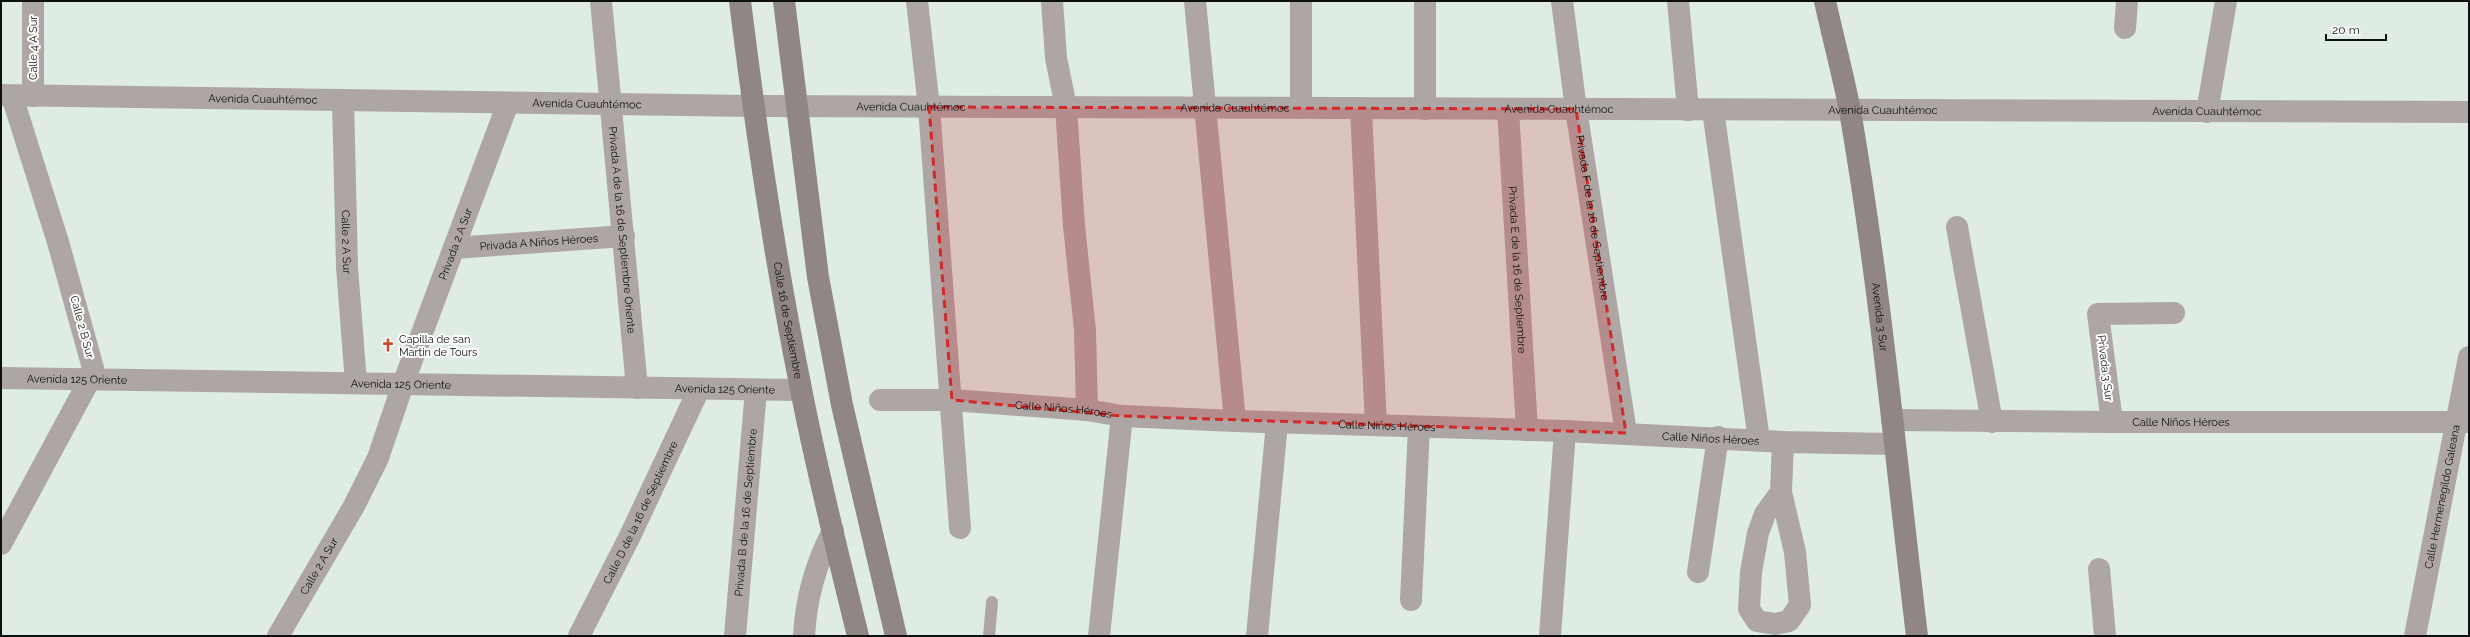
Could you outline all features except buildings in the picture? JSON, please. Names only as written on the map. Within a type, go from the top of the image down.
[{"type":"main road","name":"Calle 16 de Septiembre","points":[[740,1],[753,106],[781,285],[801,390],[858,636]]},
{"type":"main road","points":[[784,1],[818,277],[842,405],[896,636]]},
{"type":"main road","name":"Avenida 3 Sur","points":[[1825,1],[1849,110],[1892,420],[1917,636]]},
{"type":"street","name":"Calle 4 A Sur","points":[[15,96],[33,1]]},
{"type":"street","name":"Privada A de la 16 de Septiembre Oriente","points":[[601,1],[637,388]]},
{"type":"street","points":[[917,1],[929,107],[952,400],[960,528]]},
{"type":"street","points":[[1052,1],[1056,58],[1066,107],[1074,226],[1085,330],[1087,410]]},
{"type":"street","points":[[1195,1],[1207,108],[1235,421]]},
{"type":"street","points":[[1301,1],[1301,108]]},
{"type":"street","points":[[1425,1],[1425,109]]},
{"type":"street","name":"Privada F de la 16 de Septiembre","points":[[1562,1],[1576,109],[1626,433]]},
{"type":"street","points":[[1678,1],[1688,110]]},
{"type":"street","points":[[2125,28],[2127,1]]},
{"type":"street","points":[[2207,112],[2226,1]]},
{"type":"street","name":"Avenida Cuauhtémoc","points":[[15,96],[798,107],[2469,112]]},
{"type":"street","name":"Calle 2 B Sur","points":[[1,544],[90,379],[93,368],[15,96]]},
{"type":"street","name":"Calle 2 A Sur","points":[[343,100],[347,267],[356,384]]},
{"type":"street","name":"Privada 2 A Sur","points":[[403,384],[508,103]]},
{"type":"street","points":[[1361,109],[1376,426]]},
{"type":"street","name":"Privada E de la 16 de Septiembre","points":[[1508,109],[1527,430]]},
{"type":"street","points":[[1713,110],[1759,440]]},
{"type":"street","points":[[1958,227],[1992,422]]},
{"type":"street","name":"Privada A Niños Héroes","points":[[454,248],[624,236]]},
{"type":"street","name":"Privada 3 Sur","points":[[2112,422],[2098,314],[2174,313]]},
{"type":"street","name":"Calle Hermenegildo Galeana","points":[[2415,636],[2463,422],[2469,357]]},
{"type":"street","name":"Avenida 125 Oriente","points":[[1,378],[801,390]]},
{"type":"street","name":"Calle 2 A Sur","points":[[278,636],[354,506],[378,458],[403,384]]},
{"type":"street","name":"Calle D de la 16 de Septiembre","points":[[580,636],[630,536],[699,389]]},
{"type":"street","name":"Privada B de la 16 de Septiembre","points":[[735,636],[756,390]]},
{"type":"street","name":"Calle Niños Héroes","points":[[880,400],[952,400],[1087,410],[1122,416],[1277,423],[1626,433],[1718,437],[1783,442],[1894,444]]},
{"type":"street","points":[[1099,636],[1122,416]]},
{"type":"street","name":"Calle Niños Héroes","points":[[1892,420],[1992,422],[2463,422]]},
{"type":"street","points":[[1257,636],[1277,423]]},
{"type":"street","points":[[1411,600],[1419,427]]},
{"type":"street","points":[[1550,636],[1565,431]]},
{"type":"street","points":[[1698,572],[1718,437]]},
{"type":"street","points":[[1781,492],[1765,514],[1758,533],[1751,572],[1749,601],[1751,615],[1757,620],[1776,624],[1789,621],[1800,605],[1795,552],[1781,492],[1783,442]]},
{"type":"street","points":[[804,636],[806,610],[813,579],[821,554],[833,531]]},
{"type":"street","points":[[2099,569],[2105,636]]},
{"type":"lane","points":[[989,636],[992,602]]},
{"type":"highlighted area","points":[[929,107],[1576,109],[1626,433],[1122,416],[952,400]]},
{"type":"place","name":"Capilla de san Martin de Tours","points":[[388,345]]}]
